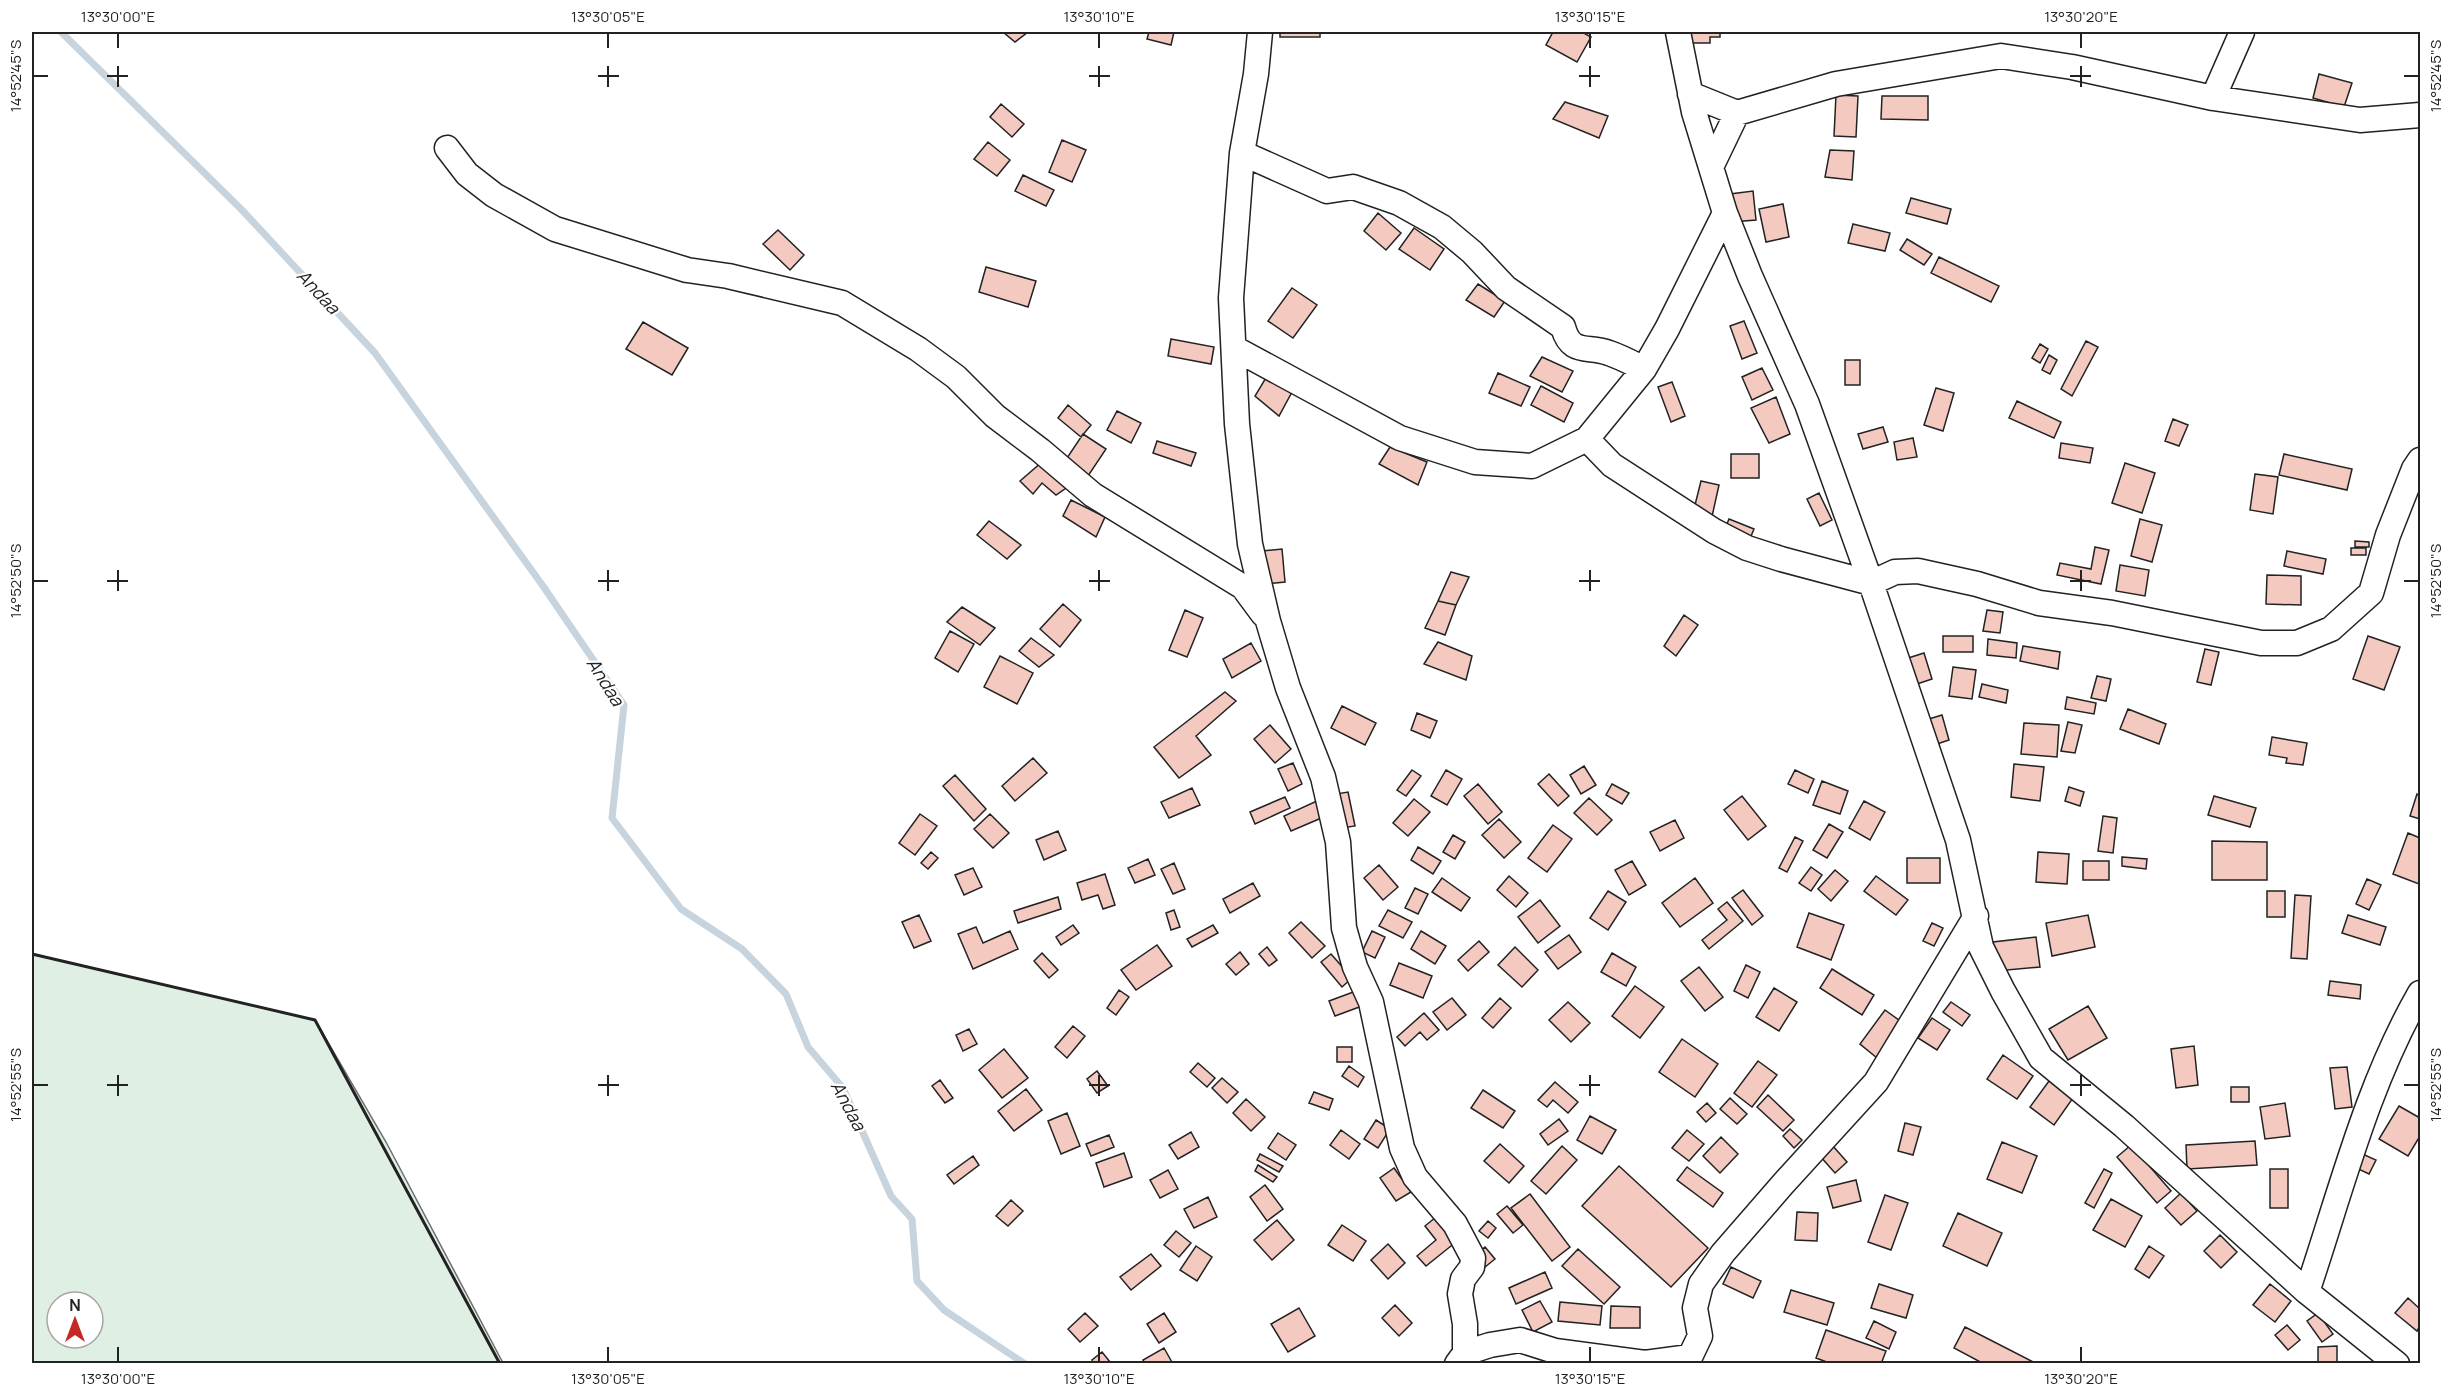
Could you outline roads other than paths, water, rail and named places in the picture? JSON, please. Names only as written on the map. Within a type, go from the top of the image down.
[{"type":"street","points":[[1260,32],[1256,74],[1242,153],[1231,298],[1237,424],[1250,544],[1268,621],[1288,688],[1323,777],[1338,842],[1344,928],[1355,968],[1371,1002],[1402,1148],[1415,1177],[1455,1224],[1473,1258],[1472,1267],[1463,1279],[1460,1294],[1465,1323],[1461,1358]]},
{"type":"street","points":[[1678,32],[1690,94],[1725,213],[1750,276],[1807,404],[1871,583],[1958,840],[1981,947],[2003,991],[2041,1058],[2124,1126],[2307,1292],[2395,1363]]},
{"type":"street","points":[[2213,98],[2242,32]]},
{"type":"street","points":[[1690,94],[1737,113],[1836,84],[2001,56],[2072,67],[2213,98],[2360,120],[2421,115]]},
{"type":"street","points":[[1712,165],[1737,113]]},
{"type":"street","points":[[447,148],[467,174],[494,195],[555,230],[687,270],[728,276],[842,303],[918,349],[956,377],[995,416],[1093,495],[1243,587],[1268,621]]},
{"type":"street","points":[[1242,153],[1327,191],[1353,187],[1399,203],[1442,227],[1472,252],[1506,288],[1563,327],[1566,338],[1574,345],[1588,350],[1606,352],[1644,369]]},
{"type":"street","points":[[1234,348],[1400,438],[1475,462],[1532,466],[1587,440],[1644,369],[1667,329],[1725,213]]},
{"type":"street","points":[[1587,440],[1612,465],[1714,531],[1747,548],[1871,583],[1895,572],[1918,571],[1977,584],[2039,603],[2112,613],[2261,643],[2297,643],[2331,629],[2371,593],[2388,535],[2414,469],[2421,460]]},
{"type":"street","points":[[1461,1358],[1490,1345],[1520,1340],[1555,1351],[1645,1364],[1690,1357],[1700,1335],[1695,1308],[1701,1284],[1723,1253],[1876,1082],[1976,916]]},
{"type":"street","points":[[2307,1292],[2371,1096],[2402,1026],[2421,993]]},
{"type":"waterway","name":"Andaa","points":[[61,32],[241,209],[375,353],[543,586],[624,705],[612,818],[681,909],[742,949],[786,994],[808,1047],[843,1088],[891,1196],[912,1219],[917,1281],[944,1310],[1025,1364]]}]
